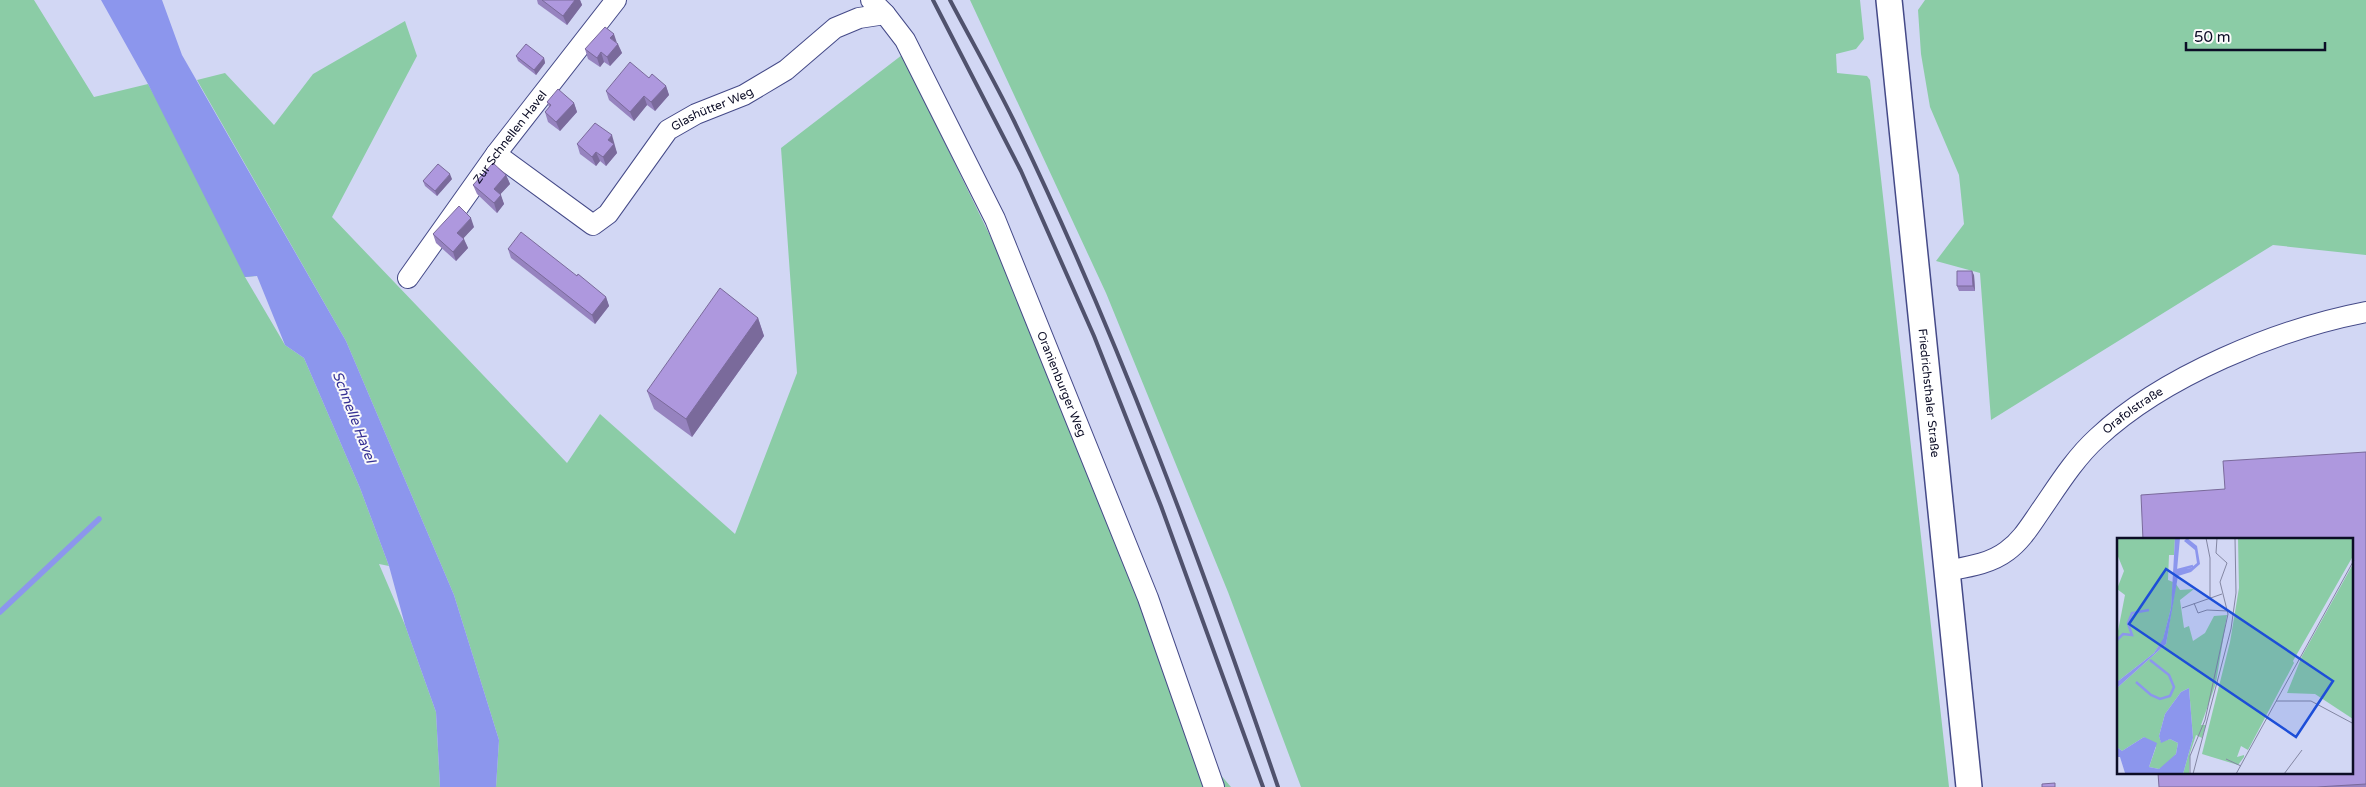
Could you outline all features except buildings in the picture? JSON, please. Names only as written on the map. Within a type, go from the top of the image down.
[{"type":"street","name":"Zur Schnellen Havel","points":[[408,278],[496,154],[616,0]]},
{"type":"street","name":"Oranienburger Weg","points":[[871,0],[885,14],[905,40],[995,219],[1148,598],[1214,787]]},
{"type":"street","name":"Friedrichsthaler Straße","points":[[1889,0],[1969,787]]},
{"type":"street","name":"Glashütter Weg","points":[[496,154],[593,225],[608,214],[668,130],[696,114],[744,95],[786,70],[835,28],[859,18],[885,14]]},
{"type":"street","name":"Orafolstraße","points":[[1946,571],[1983,563],[2007,551],[2024,534],[2075,462],[2091,444],[2141,402],[2231,354],[2276,336],[2337,317],[2366,312]]},
{"type":"green space","points":[[0,0],[34,0],[94,97],[148,84],[256,276],[245,277],[285,345],[304,358],[360,488],[389,566],[379,564],[405,625],[436,712],[440,787],[0,787]]},
{"type":"green space","points":[[970,0],[1860,0],[1864,39],[1856,49],[1836,54],[1837,73],[1867,76],[1870,80],[1949,787],[1301,787],[1228,592],[1106,293]]},
{"type":"green space","points":[[1925,0],[2366,0],[2366,255],[2273,245],[1991,420],[1980,273],[1936,261],[1964,224],[1959,175],[1930,107],[1921,54],[1918,10]]},
{"type":"green space","points":[[405,21],[417,56],[332,217],[567,463],[600,414],[735,534],[797,373],[781,148],[902,55],[1014,285],[1046,346],[1190,739],[1231,787],[496,787],[499,740],[454,595],[346,341],[197,80],[225,73],[274,125],[313,74]]},
{"type":"water","name":"Schnelle Havel","points":[[101,0],[162,0],[182,55],[346,341],[454,595],[499,740],[496,787],[440,787],[436,712],[405,625],[389,566],[360,488],[304,358],[285,345],[257,276],[245,277],[148,84]]},
{"type":"waterway","points":[[0,612],[99,519]]},
{"type":"railway","points":[[933,0],[1021,171],[1094,336],[1161,506],[1263,787]]},
{"type":"railway","points":[[950,0],[1014,121],[1052,202],[1123,367],[1188,534],[1278,787]]}]
